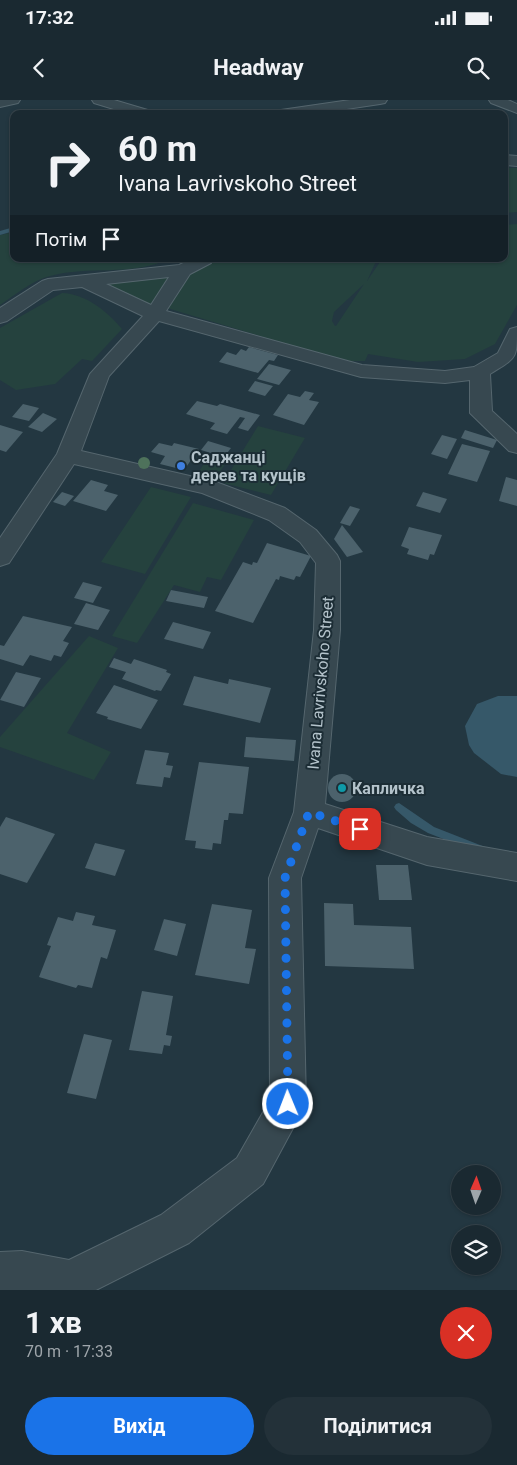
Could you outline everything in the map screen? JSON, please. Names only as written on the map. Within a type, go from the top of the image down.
[{"type":"street","points":[[0,103],[12,100]]},
{"type":"street","points":[[99,100],[133,110]]},
{"type":"street","points":[[309,110],[380,100]]},
{"type":"street","points":[[496,100],[517,109]]},
{"type":"street","points":[[0,317],[48,286],[183,270],[199,262]]},
{"type":"street","points":[[1,556],[68,454],[100,374],[155,314],[183,270]]},
{"type":"street","points":[[85,281],[155,314],[361,371],[445,377],[480,372],[506,356],[517,333]]},
{"type":"street","points":[[480,372],[481,413],[517,446]]},
{"type":"street","name":"Ivana Lavrivskoho Street","points":[[68,454],[208,487],[278,514],[308,536],[328,561],[328,630],[309,812],[285,878],[288,1104],[250,1171],[174,1229],[68,1286]]},
{"type":"street","points":[[309,812],[428,852],[517,866]]},
{"type":"street","points":[[7,1268],[68,1286]]},
{"type":"green space","points":[[508,168],[517,168],[517,212],[508,213]]},
{"type":"green space","points":[[517,224],[517,305],[495,344],[465,359],[418,362],[368,354],[365,361],[343,361],[167,308],[166,293],[147,309],[105,285],[111,282],[181,274],[214,262],[376,262],[367,281],[380,262],[508,262],[508,225]],"holes":[[[364,284],[335,326],[332,321],[334,312]]]},
{"type":"green space","points":[[10,233],[10,262],[160,262],[139,268],[80,271],[50,276],[31,284],[0,305],[0,235]]},
{"type":"green space","points":[[62,293],[88,300],[103,310],[122,329],[92,361],[82,359],[55,384],[16,390],[0,380],[0,328]]},
{"type":"green space","points":[[258,426],[305,438],[271,495],[223,483]]},
{"type":"green space","points":[[208,458],[226,463],[213,482],[195,477]]},
{"type":"green space","points":[[151,487],[191,497],[145,574],[101,562]]},
{"type":"green space","points":[[193,503],[254,520],[221,580],[207,577],[200,592],[174,585],[137,643],[112,636]]},
{"type":"green space","points":[[89,636],[118,648],[67,733],[111,752],[94,780],[0,747],[0,737]]},
{"type":"water","points":[[498,696],[517,696],[517,777],[501,774],[474,753],[469,745],[465,726],[477,704]]},
{"type":"building","points":[[249,347],[278,355],[274,361],[269,360],[258,373],[219,362],[227,352],[236,355],[241,349],[246,351]]},
{"type":"building","points":[[269,364],[291,370],[279,385],[257,379]]},
{"type":"building","points":[[255,381],[273,386],[265,396],[248,391]]},
{"type":"building","points":[[305,391],[314,393],[309,400],[319,402],[304,425],[273,415],[288,394],[300,397]]},
{"type":"building","points":[[197,401],[217,406],[220,404],[260,415],[248,431],[238,428],[245,418],[240,417],[227,434],[210,429],[215,423],[186,414]]},
{"type":"building","points":[[23,404],[39,408],[29,421],[12,417]]},
{"type":"building","points":[[43,413],[57,419],[42,432],[28,427]]},
{"type":"building","points":[[0,425],[23,432],[6,452],[0,450]]},
{"type":"building","points":[[465,430],[497,440],[493,448],[461,438]]},
{"type":"building","points":[[442,435],[457,439],[447,459],[431,454]]},
{"type":"building","points":[[208,441],[231,448],[224,457],[201,450]]},
{"type":"building","points":[[159,443],[172,446],[174,443],[199,449],[184,470],[160,464],[165,456],[151,452]]},
{"type":"building","points":[[462,444],[490,451],[477,482],[448,474]]},
{"type":"building","points":[[506,477],[517,480],[517,506],[499,501]]},
{"type":"building","points":[[91,480],[108,485],[104,491],[118,495],[106,511],[73,501]]},
{"type":"building","points":[[62,492],[74,496],[65,506],[53,502]]},
{"type":"building","points":[[423,492],[447,499],[440,513],[416,506]]},
{"type":"building","points":[[350,506],[360,509],[350,526],[340,523]]},
{"type":"building","points":[[342,525],[363,552],[347,557],[334,539]]},
{"type":"building","points":[[409,527],[442,535],[434,555],[430,554],[428,560],[407,554],[409,549],[401,546]]},
{"type":"building","points":[[267,543],[311,556],[300,577],[296,576],[294,580],[280,576],[279,580],[276,579],[253,623],[215,611],[243,562],[252,565],[253,562],[257,563]]},
{"type":"building","points":[[83,582],[102,587],[93,603],[74,598]]},
{"type":"building","points":[[171,590],[208,597],[204,608],[166,601]]},
{"type":"building","points":[[86,603],[110,610],[98,630],[74,624]]},
{"type":"building","points":[[23,616],[72,627],[63,641],[69,643],[61,657],[54,655],[51,661],[30,655],[23,666],[0,659],[0,645],[4,646]]},
{"type":"building","points":[[173,622],[211,632],[203,649],[164,639]]},
{"type":"building","points":[[114,658],[131,664],[134,659],[167,670],[166,672],[171,674],[161,691],[155,691],[122,679],[126,672],[109,667]]},
{"type":"building","points":[[16,672],[41,678],[24,707],[0,700]]},
{"type":"building","points":[[194,676],[228,684],[229,679],[271,688],[260,723],[183,705]]},
{"type":"building","points":[[114,685],[158,700],[141,729],[107,719],[108,717],[96,713]]},
{"type":"building","points":[[246,737],[296,740],[294,761],[244,757]]},
{"type":"building","points":[[145,750],[169,753],[166,765],[173,766],[170,778],[164,777],[162,787],[136,784]]},
{"type":"building","points":[[199,762],[249,767],[243,814],[229,813],[228,820],[224,820],[221,844],[213,843],[212,850],[195,848],[196,841],[185,840]]},
{"type":"building","name":"Капличка","points":[[342,774],[352,778],[356,788],[352,798],[342,802],[332,798],[328,788],[332,778]]},
{"type":"building","points":[[6,817],[55,834],[27,883],[0,874],[0,827]]},
{"type":"building","points":[[95,843],[125,850],[115,876],[85,868]]},
{"type":"building","points":[[376,865],[408,865],[412,900],[379,900]]},
{"type":"building","points":[[324,903],[353,904],[354,925],[411,927],[414,969],[325,966]]},
{"type":"building","points":[[212,904],[252,910],[245,948],[256,949],[249,984],[195,975]]},
{"type":"building","points":[[76,912],[95,916],[92,925],[116,930],[107,959],[101,957],[92,988],[78,985],[76,988],[39,977],[51,946],[47,945],[58,917],[73,921]]},
{"type":"building","points":[[164,919],[186,924],[177,956],[154,950]]},
{"type":"building","points":[[142,991],[173,996],[166,1035],[172,1036],[170,1046],[164,1045],[162,1054],[129,1050]]},
{"type":"building","points":[[84,1034],[112,1040],[96,1099],[67,1093]]},
{"type":"waterway","points":[[0,233],[10,230]]},
{"type":"waterway","points":[[399,807],[414,820],[431,830],[482,850]]},
{"type":"place","name":"Саджанці дерев та кущів","points":[[181,466]]},
{"type":"place","name":"Капличка","points":[[342,788]]},
{"type":"route","points":[[288,1104],[285,878],[309,812],[360,829]]}]
